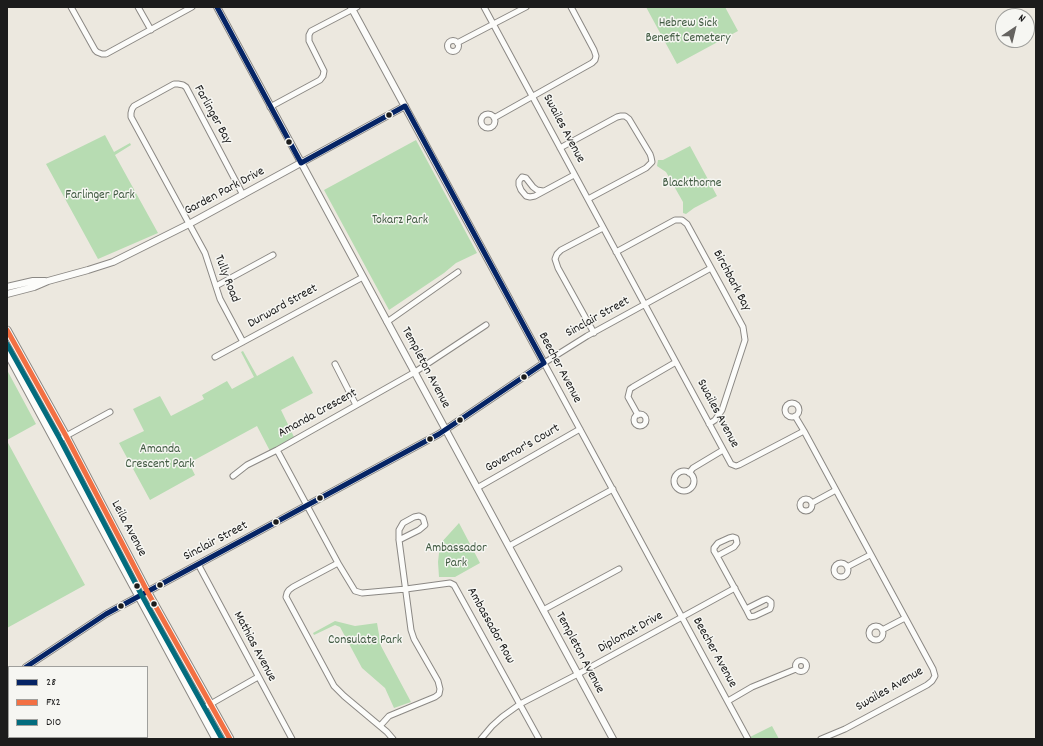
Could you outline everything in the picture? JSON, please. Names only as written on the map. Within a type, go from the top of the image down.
[{"type":"main road","name":"Leila Avenue","points":[[7,330],[230,739]]},
{"type":"main road","name":"Leila Avenue","points":[[7,352],[216,739]]},
{"type":"street","points":[[71,7],[95,50],[99,54],[106,54],[192,7]]},
{"type":"street","points":[[138,7],[151,30]]},
{"type":"street","name":"Templeton Avenue","points":[[217,7],[613,739]]},
{"type":"street","name":"Swailes Avenue","points":[[484,7],[731,464],[736,466],[739,465],[804,431],[933,669],[935,676],[927,685],[845,729],[821,739]]},
{"type":"street","points":[[457,42],[526,7]]},
{"type":"street","points":[[494,118],[595,60],[596,56],[594,50],[571,7]]},
{"type":"street","points":[[270,106],[320,80],[324,71],[309,41],[309,35],[311,31],[354,8]]},
{"type":"street","name":"Beecher Avenue","points":[[354,8],[405,106],[748,739]]},
{"type":"street","name":"Farlinger Bay","points":[[189,224],[131,116],[130,113],[134,106],[174,84],[183,85],[186,87],[243,194]]},
{"type":"street","name":"Garden Park Drive","points":[[7,294],[113,262],[189,224],[405,106]]},
{"type":"street","points":[[560,148],[617,117],[625,116],[629,119],[650,154],[652,162],[646,168],[588,199]]},
{"type":"street","points":[[543,191],[537,190],[533,187],[526,178],[522,177],[519,181],[521,190],[526,196],[530,197],[543,191],[574,175]]},
{"type":"street","name":"Birchbark Bay","points":[[616,252],[675,220],[682,220],[687,224],[743,327],[744,340],[742,351],[722,410],[715,420],[709,424]]},
{"type":"street","name":"Tully Road","points":[[189,224],[205,253],[220,298],[243,342]]},
{"type":"street","points":[[594,332],[558,268],[555,259],[561,250],[604,228]]},
{"type":"street","points":[[216,286],[273,255]]},
{"type":"street","name":"Sinclair Street","points":[[28,666],[106,614],[446,430],[544,363],[594,332],[711,268]]},
{"type":"street","points":[[387,322],[458,272]]},
{"type":"street","name":"Durward Street","points":[[215,358],[362,276]]},
{"type":"street","name":"Garden Park Drive","points":[[7,286],[33,281],[48,281]]},
{"type":"street","name":"Amanda Crescent","points":[[233,476],[247,465],[277,450],[414,372],[486,325]]},
{"type":"street","points":[[638,415],[628,396],[630,389],[676,362]]},
{"type":"street","points":[[334,364],[356,405]]},
{"type":"street","points":[[55,442],[110,412]]},
{"type":"street","points":[[795,416],[804,431]]},
{"type":"street","name":"Governor's Court","points":[[478,488],[580,429]]},
{"type":"street","name":"Ambassador Row","points":[[277,450],[352,588],[362,593],[447,583],[454,584],[539,739]]},
{"type":"street","points":[[689,473],[693,468],[724,450]]},
{"type":"street","points":[[509,546],[613,489]]},
{"type":"street","points":[[812,503],[836,490]]},
{"type":"street","points":[[380,726],[389,716],[435,697],[439,694],[440,690],[438,681],[414,639],[410,625],[399,540],[399,530],[403,523],[414,516],[423,518],[425,525],[419,530],[399,540]]},
{"type":"street","points":[[717,556],[734,547],[737,543],[736,538],[729,538],[715,546],[714,551],[735,588],[746,609],[750,616],[755,616],[770,609],[771,602],[767,599],[746,609]]},
{"type":"street","points":[[847,567],[870,555]]},
{"type":"street","points":[[338,563],[294,586],[289,590],[286,597],[334,686],[393,739]]},
{"type":"street","name":"Mathias Avenue","points":[[198,564],[292,739]]},
{"type":"street","points":[[543,610],[619,569]]},
{"type":"street","name":"Diplomat Drive","points":[[480,739],[502,716],[520,704],[735,588]]},
{"type":"street","points":[[882,630],[905,618]]},
{"type":"street","points":[[728,701],[752,687],[796,669]]},
{"type":"street","points":[[200,710],[258,677]]},
{"type":"green space","name":"Hebrew Sick Benefit Cemetery","points":[[646,7],[725,7],[738,31],[677,64]]},
{"type":"green space","name":"Farlinger Park","points":[[105,135],[114,152],[130,143],[131,145],[115,155],[158,233],[98,259],[46,164]]},
{"type":"green space","name":"Tokarz Park","points":[[416,140],[477,253],[456,263],[444,273],[389,310],[324,190]]},
{"type":"green space","name":"Blackthorne","points":[[690,146],[717,196],[686,214],[683,213],[683,202],[666,172],[657,166],[658,160],[663,160]]},
{"type":"green space","name":"Amanda Crescent Park","points":[[243,351],[257,376],[293,356],[313,393],[281,410],[294,437],[270,451],[257,426],[189,463],[195,475],[150,500],[119,443],[144,431],[133,409],[160,396],[171,416],[204,399],[202,395],[227,381],[232,389],[254,377],[241,352]]},
{"type":"green space","points":[[7,370],[36,424],[7,440]]},
{"type":"green space","points":[[7,441],[85,585],[7,628]]},
{"type":"green space","name":"Ambassador Park","points":[[459,523],[480,563],[455,577],[439,577],[438,562],[440,544]]},
{"type":"green space","name":"Consulate Park","points":[[335,621],[355,626],[377,623],[381,646],[411,702],[394,708],[385,688],[362,668],[340,627],[335,625],[314,635],[313,633]]},
{"type":"green space","points":[[772,726],[779,739],[751,739],[750,737]]},
{"type":"transit line","name":"28","points":[[217,7],[301,163]]},
{"type":"transit line","name":"28","points":[[405,106],[544,363]]},
{"type":"transit line","name":"28","points":[[301,163],[405,106]]},
{"type":"transit line","name":"FX2","points":[[7,330],[66,436],[147,591],[230,739]]},
{"type":"transit line","name":"D10","points":[[7,344],[60,439],[141,594],[222,739]]},
{"type":"transit line","name":"28","points":[[28,666],[106,614],[439,434],[544,363]]}]
